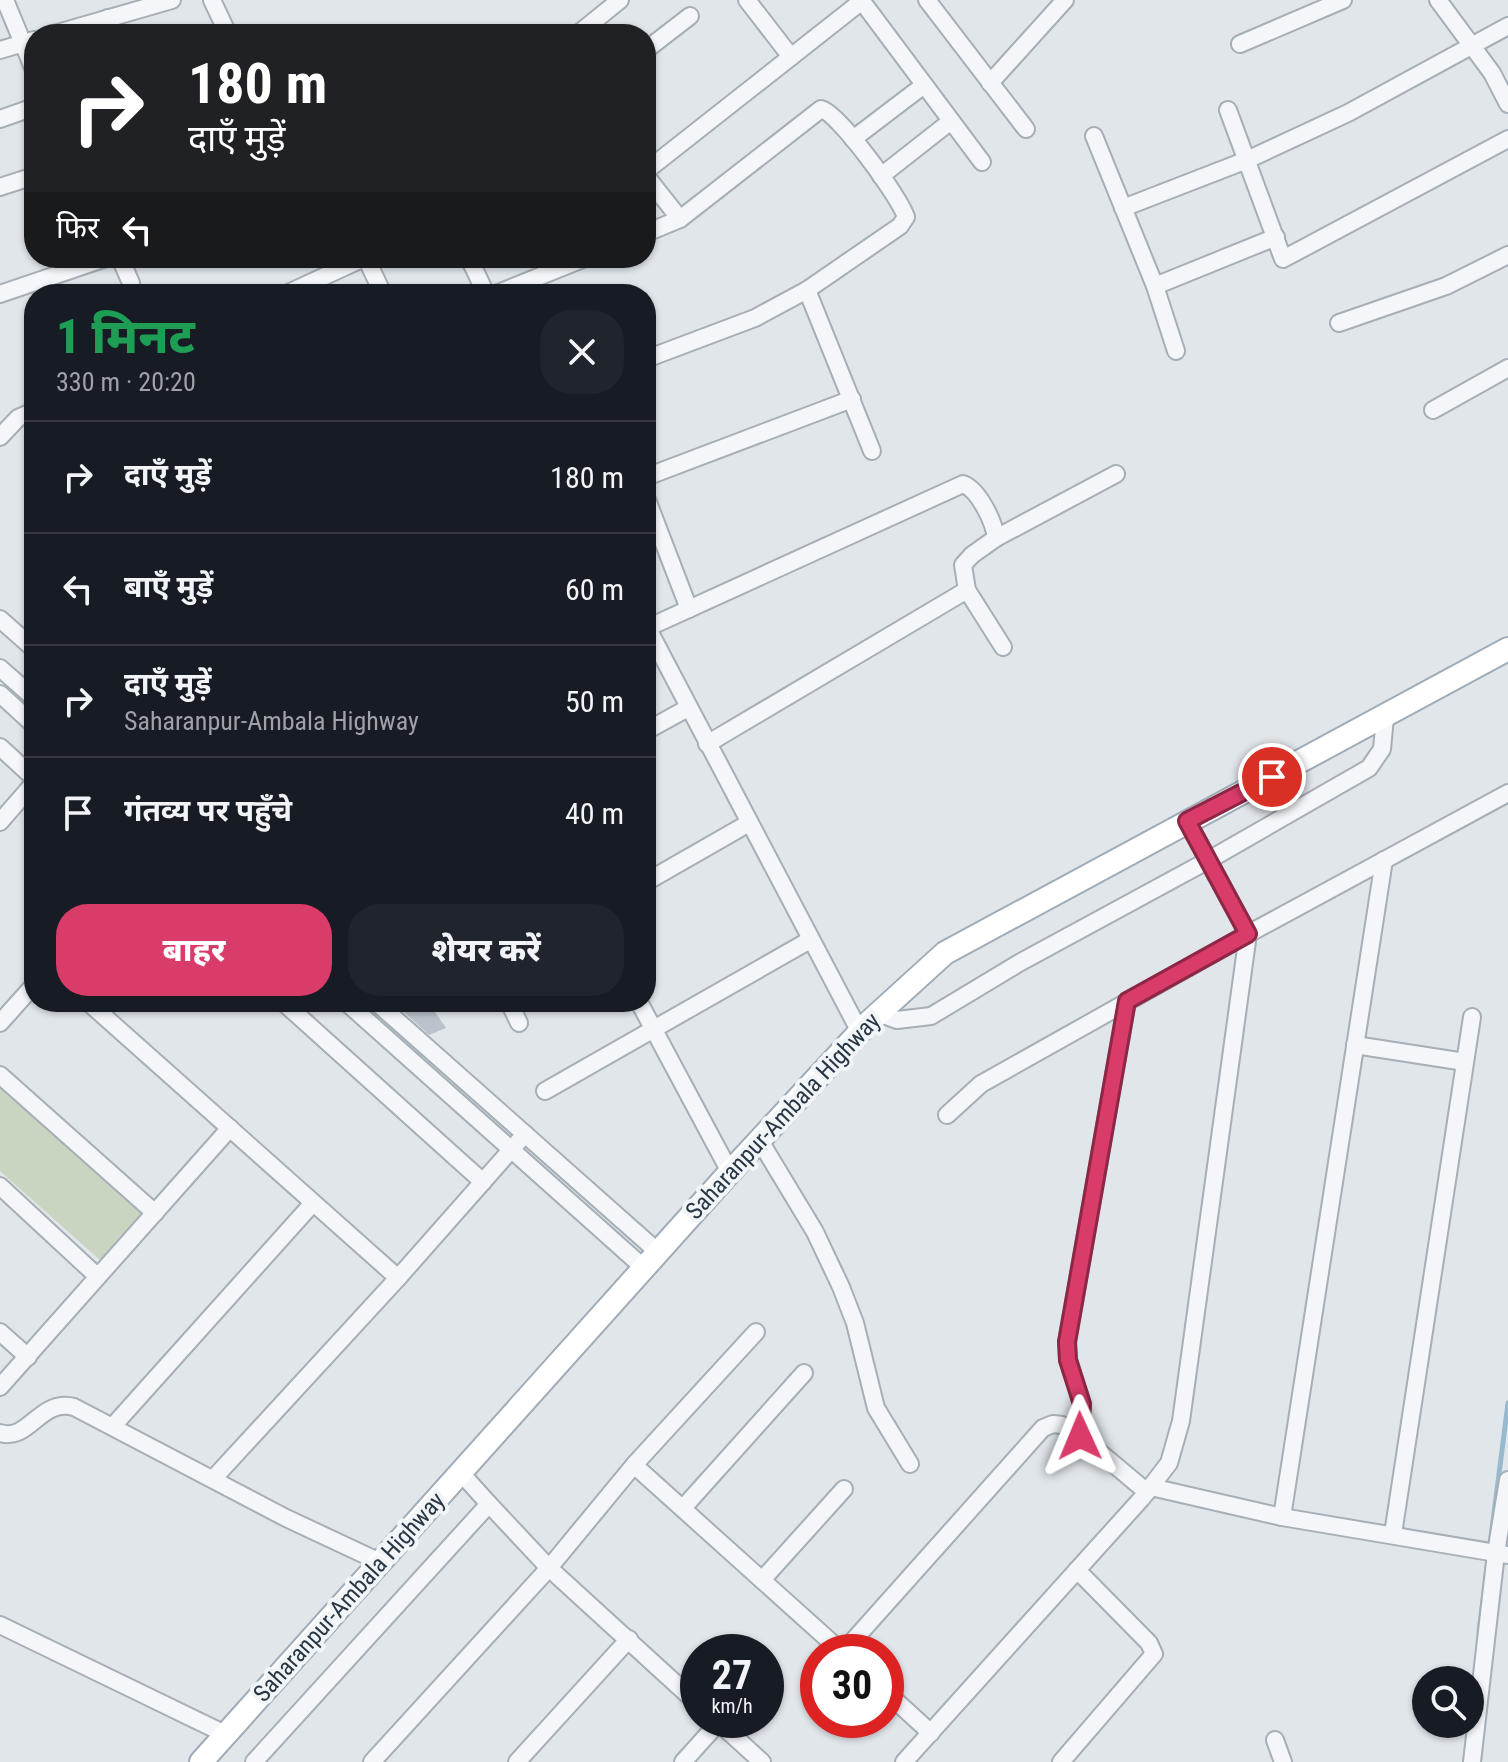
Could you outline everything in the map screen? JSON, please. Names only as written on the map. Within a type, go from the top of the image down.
[{"type":"main road","name":"Saharanpur-Ambala Highway","points":[[201,1762],[730,1172],[878,1013],[945,953],[1508,649]]},
{"type":"street","points":[[5,0],[24,35]]},
{"type":"street","points":[[116,24],[172,0]]},
{"type":"street","points":[[212,0],[223,24]]},
{"type":"street","points":[[590,24],[620,0]]},
{"type":"street","points":[[747,0],[791,57]]},
{"type":"street","points":[[927,0],[1026,129]]},
{"type":"street","points":[[990,83],[1065,0]]},
{"type":"street","points":[[1240,44],[1343,0]]},
{"type":"street","points":[[1438,0],[1492,73],[1508,104]]},
{"type":"street","points":[[656,165],[861,1],[982,162]]},
{"type":"street","points":[[656,42],[690,16]]},
{"type":"street","points":[[1123,208],[1247,160],[1348,113],[1508,26]]},
{"type":"street","points":[[0,50],[24,43]]},
{"type":"street","points":[[853,139],[924,85]]},
{"type":"street","points":[[656,229],[680,219],[821,109],[830,112],[853,139],[905,212],[905,221],[807,290],[755,318],[656,355]]},
{"type":"street","points":[[1228,110],[1283,259],[1305,250],[1508,139]]},
{"type":"street","points":[[0,119],[24,111]]},
{"type":"street","points":[[881,176],[951,121]]},
{"type":"street","points":[[1094,136],[1155,286],[1176,351]]},
{"type":"street","points":[[0,187],[24,179]]},
{"type":"street","points":[[656,187],[680,219]]},
{"type":"street","points":[[1155,286],[1276,237]]},
{"type":"street","points":[[1339,323],[1446,286],[1508,255]]},
{"type":"street","points":[[29,284],[77,268]]},
{"type":"street","points":[[124,268],[131,283]]},
{"type":"street","points":[[308,284],[343,268]]},
{"type":"street","points":[[521,284],[560,268]]},
{"type":"street","points":[[0,294],[24,286]]},
{"type":"street","points":[[807,290],[872,451]]},
{"type":"street","points":[[1433,410],[1508,368]]},
{"type":"street","points":[[656,473],[852,399]]},
{"type":"street","points":[[0,437],[24,415]]},
{"type":"street","points":[[1003,647],[967,590],[963,565],[996,538],[1116,474]]},
{"type":"street","points":[[656,623],[963,484],[970,487],[979,500],[996,538]]},
{"type":"street","points":[[656,523],[689,609]]},
{"type":"street","points":[[707,744],[967,590]]},
{"type":"street","points":[[0,619],[24,640]]},
{"type":"street","points":[[656,645],[860,1032]]},
{"type":"street","points":[[0,668],[24,689]]},
{"type":"street","points":[[0,694],[24,716]]},
{"type":"street","points":[[656,726],[688,708]]},
{"type":"street","points":[[878,1013],[897,1020],[931,1016],[1019,963],[1369,768],[1382,749],[1385,717]]},
{"type":"street","points":[[0,747],[24,770]]},
{"type":"street","points":[[0,822],[24,792]]},
{"type":"street","points":[[947,1115],[981,1084],[1508,793]]},
{"type":"street","points":[[904,1762],[1149,1490],[1169,1463],[1181,1421],[1248,934],[1187,821]]},
{"type":"street","points":[[656,876],[749,823]]},
{"type":"street","points":[[1282,1517],[1384,860]]},
{"type":"street","points":[[545,1091],[810,940]]},
{"type":"street","points":[[0,1023],[24,996]]},
{"type":"street","points":[[1080,1436],[1082,1404],[1068,1360],[1067,1342],[1127,1001]]},
{"type":"street","points":[[99,1012],[398,1278]]},
{"type":"street","points":[[294,1012],[483,1182]]},
{"type":"street","points":[[357,1012],[512,1149],[651,1260]]},
{"type":"street","points":[[387,1012],[525,1134],[651,1260]]},
{"type":"street","points":[[514,1012],[519,1023]]},
{"type":"street","points":[[644,1012],[730,1172]]},
{"type":"street","points":[[1393,1534],[1472,1017]]},
{"type":"street","points":[[1355,1045],[1465,1062]]},
{"type":"street","points":[[0,1075],[155,1213]]},
{"type":"street","points":[[0,1387],[230,1128]]},
{"type":"street","points":[[213,1479],[525,1134]]},
{"type":"street","points":[[760,1141],[815,1232],[841,1287],[855,1323],[876,1408],[910,1464]]},
{"type":"street","points":[[0,1186],[97,1276]]},
{"type":"street","points":[[113,1426],[313,1203]]},
{"type":"street","points":[[0,1332],[28,1357]]},
{"type":"street","points":[[372,1762],[549,1568],[634,1465],[756,1332]]},
{"type":"street","points":[[683,1508],[804,1373]]},
{"type":"street","points":[[0,1433],[10,1436],[20,1432],[50,1408],[65,1405],[113,1426],[286,1518],[380,1562]]},
{"type":"street","points":[[858,1634],[1043,1428],[1053,1424],[1062,1425],[1080,1436],[1149,1490],[1282,1517],[1494,1552]]},
{"type":"street","points":[[634,1465],[822,1634]]},
{"type":"street","points":[[461,1473],[549,1568],[680,1687]]},
{"type":"street","points":[[1472,1762],[1494,1552],[1508,1480]]},
{"type":"street","points":[[762,1580],[844,1489]]},
{"type":"street","points":[[254,1762],[489,1504]]},
{"type":"street","points":[[1061,1762],[1154,1654],[1149,1643],[1077,1570]]},
{"type":"street","points":[[0,1625],[225,1734]]},
{"type":"street","points":[[517,1762],[629,1639]]},
{"type":"street","points":[[904,1708],[931,1733]]},
{"type":"street","points":[[683,1762],[703,1738]]},
{"type":"street","points":[[736,1738],[762,1762]]},
{"type":"street","points":[[1275,1740],[1283,1762]]},
{"type":"green space","points":[[0,1087],[143,1214],[101,1261],[0,1171]]},
{"type":"building","points":[[404,1012],[435,1012],[446,1028],[429,1035]]},
{"type":"waterway","points":[[1479,1632],[1508,1403]]},
{"type":"route","points":[[1080,1436],[1082,1404],[1068,1360],[1067,1342],[1127,1001],[1248,934],[1187,821],[1272,777]]}]
